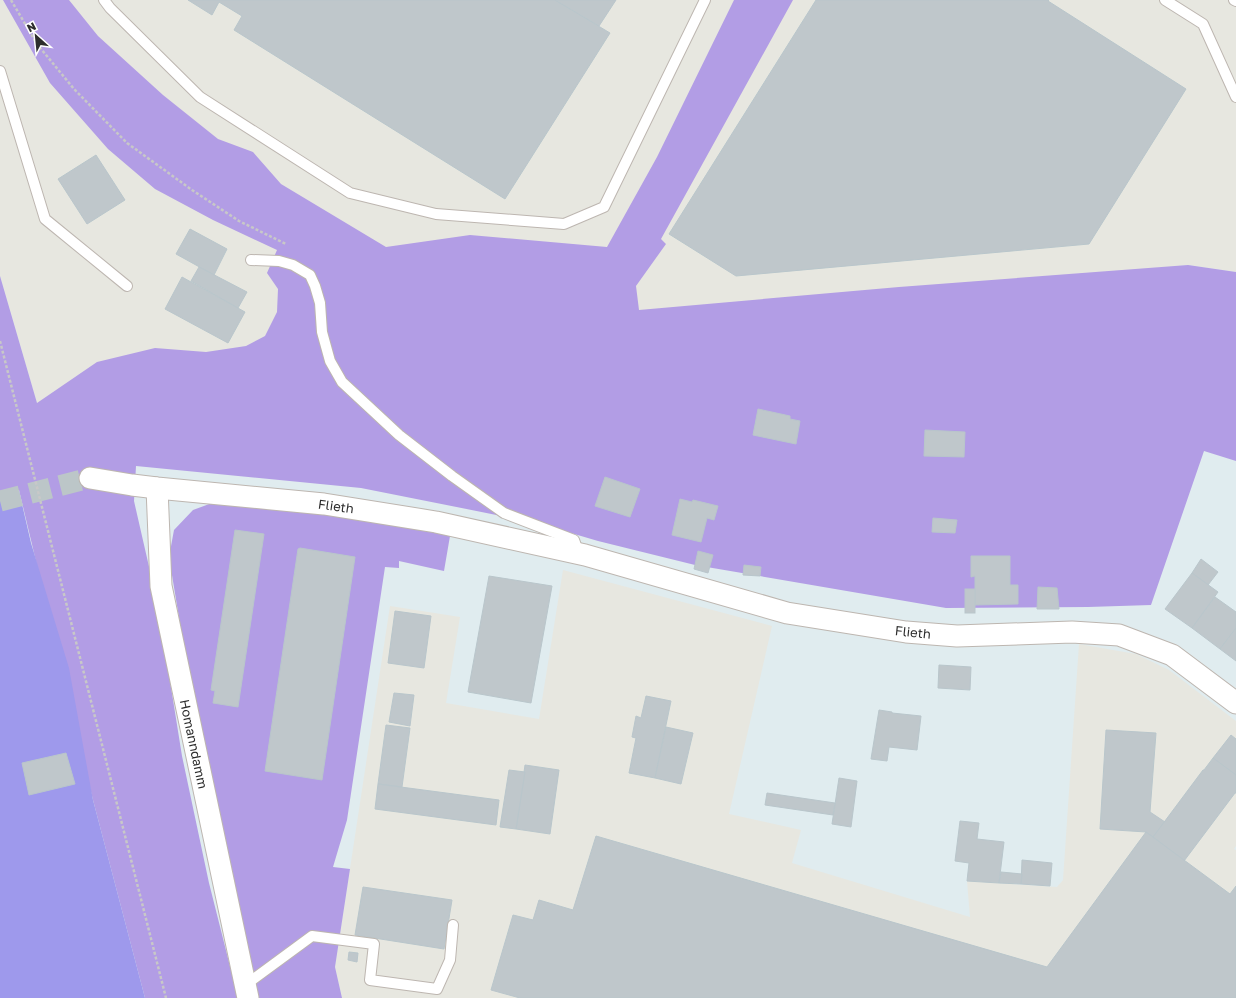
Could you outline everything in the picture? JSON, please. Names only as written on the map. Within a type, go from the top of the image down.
[{"type":"street","name":"Flieth","points":[[90,478],[157,488],[324,504],[463,527],[580,554],[787,613],[906,632],[957,636],[1072,632],[1119,635],[1172,655],[1236,703]]},
{"type":"street","name":"Homanndamm","points":[[157,488],[161,586],[246,992]]},
{"type":"lane","points":[[104,0],[110,8],[200,97],[350,193],[436,214],[564,224],[604,207],[705,0]]},
{"type":"lane","points":[[1165,0],[1203,24],[1236,97]]},
{"type":"lane","points":[[0,71],[45,219],[127,286]]},
{"type":"lane","points":[[251,260],[279,261],[293,265],[310,275],[320,303],[322,332],[330,361],[342,382],[399,435],[452,476],[504,513],[574,540],[580,554]]},
{"type":"lane","points":[[246,992],[312,936],[374,944],[370,980],[437,989],[450,960],[453,925]]},
{"type":"path","points":[[11,0],[37,44],[74,89],[127,143],[238,221],[292,247]]},
{"type":"path","points":[[0,340],[166,998]]},
{"type":"shaded area","points":[[0,0],[1236,0],[1236,272],[1188,265],[37,403],[0,276]]},
{"type":"shaded area","points":[[3,0],[69,0],[98,36],[163,95],[218,139],[253,152],[281,184],[386,247],[470,235],[607,247],[657,157],[734,0],[793,0],[661,239],[666,244],[636,286],[639,310],[899,287],[1188,265],[1236,272],[1236,461],[1204,451],[1151,605],[946,608],[695,565],[598,541],[537,523],[361,488],[136,466],[134,501],[158,606],[182,756],[209,883],[238,998],[145,998],[93,800],[19,490],[0,494],[0,276],[37,403],[97,362],[155,348],[206,352],[246,346],[265,336],[277,312],[278,289],[267,273],[277,250],[213,220],[155,189],[108,149],[50,83]]},
{"type":"shaded area","points":[[19,491],[31,543],[69,668],[93,800],[145,998],[0,998],[0,495]]},
{"type":"shaded area","points":[[212,503],[322,509],[450,536],[444,571],[399,561],[399,568],[385,567],[347,820],[333,867],[350,869],[335,967],[342,998],[255,998],[189,678],[169,557],[174,530],[193,510]]},
{"type":"shaded area","points":[[563,570],[772,626],[729,814],[801,830],[792,863],[970,917],[967,881],[1057,887],[1063,880],[1079,644],[1136,654],[1169,670],[1236,721],[1236,846],[1234,849],[1236,850],[1236,998],[342,998],[335,967],[390,606],[460,617],[446,703],[539,719]]},
{"type":"building","points":[[188,0],[555,0],[610,33],[505,199],[234,30],[242,16],[219,2],[212,15]]},
{"type":"building","points":[[555,0],[616,0],[599,26]]},
{"type":"building","points":[[816,0],[1049,0],[1048,1],[1186,89],[1089,244],[736,276],[669,234]]},
{"type":"building","points":[[96,155],[125,200],[87,224],[58,179]]},
{"type":"building","points":[[190,229],[227,249],[214,275],[176,254]]},
{"type":"building","points":[[199,267],[247,292],[238,308],[191,281]]},
{"type":"building","points":[[182,277],[245,312],[228,343],[165,309]]},
{"type":"building","points":[[758,409],[790,416],[790,419],[800,421],[796,444],[753,435]]},
{"type":"building","points":[[925,430],[965,432],[964,457],[924,456]]},
{"type":"building","points":[[605,477],[640,489],[630,517],[595,506]]},
{"type":"building","points":[[680,499],[692,502],[693,500],[718,506],[714,520],[707,518],[701,542],[672,535]]},
{"type":"building","points":[[933,518],[957,520],[955,533],[932,532]]},
{"type":"building","points":[[235,530],[264,534],[238,707],[213,703],[215,691],[211,690]]},
{"type":"building","points":[[300,548],[355,557],[322,780],[265,771],[298,549]]},
{"type":"building","points":[[698,551],[713,555],[708,573],[694,569]]},
{"type":"building","points":[[971,556],[1010,556],[1010,585],[1018,585],[1018,604],[975,605],[975,576],[971,577]]},
{"type":"building","points":[[1201,559],[1218,572],[1208,585],[1192,573]]},
{"type":"building","points":[[744,565],[761,567],[760,576],[743,575]]},
{"type":"building","points":[[1192,573],[1218,592],[1192,628],[1165,609]]},
{"type":"building","points":[[489,576],[552,586],[531,703],[468,692]]},
{"type":"building","points":[[1038,587],[1057,588],[1059,609],[1037,609]]},
{"type":"building","points":[[965,589],[975,589],[975,613],[965,613]]},
{"type":"building","points":[[1215,597],[1236,612],[1236,628],[1220,649],[1192,628]]},
{"type":"building","points":[[395,611],[431,616],[424,668],[388,663]]},
{"type":"building","points":[[1236,628],[1236,661],[1220,649]]},
{"type":"building","points":[[939,665],[971,667],[970,690],[938,688]]},
{"type":"building","points":[[394,693],[414,695],[410,726],[389,722]]},
{"type":"building","points":[[646,696],[671,701],[655,778],[629,773],[636,738],[632,737],[636,716],[641,718]]},
{"type":"building","points":[[879,710],[921,716],[917,750],[889,747],[887,761],[871,759]]},
{"type":"building","points":[[386,725],[410,728],[402,787],[378,784]]},
{"type":"building","points":[[666,727],[693,733],[681,784],[655,778]]},
{"type":"building","points":[[1106,730],[1156,733],[1150,812],[1165,822],[1153,837],[1146,832],[1100,829]]},
{"type":"building","points":[[1231,735],[1236,739],[1236,775],[1213,758]]},
{"type":"building","points":[[66,753],[75,784],[29,795],[22,763]]},
{"type":"building","points":[[1213,758],[1236,775],[1236,793],[1184,861],[1153,837]]},
{"type":"building","points":[[525,765],[559,770],[550,834],[516,829]]},
{"type":"building","points":[[509,770],[525,772],[516,829],[500,827]]},
{"type":"building","points":[[839,778],[857,781],[851,827],[832,824]]},
{"type":"building","points":[[378,784],[499,800],[496,825],[375,809]]},
{"type":"building","points":[[767,793],[835,803],[833,815],[765,805]]},
{"type":"building","points":[[960,821],[979,823],[977,839],[1004,842],[999,883],[967,881],[969,863],[955,861]]},
{"type":"building","points":[[1146,832],[1230,894],[1236,886],[1236,998],[520,998],[491,990],[513,915],[533,920],[539,900],[573,910],[596,836],[1047,967]]},
{"type":"building","points":[[1022,860],[1052,863],[1050,886],[1021,884]]},
{"type":"building","points":[[1001,872],[1022,874],[1021,884],[999,883]]},
{"type":"building","points":[[363,887],[452,900],[444,949],[355,935]]},
{"type":"building","points":[[349,952],[358,953],[357,962],[348,960]]},
{"type":"tunnel","points":[[0,501],[90,478]]}]
